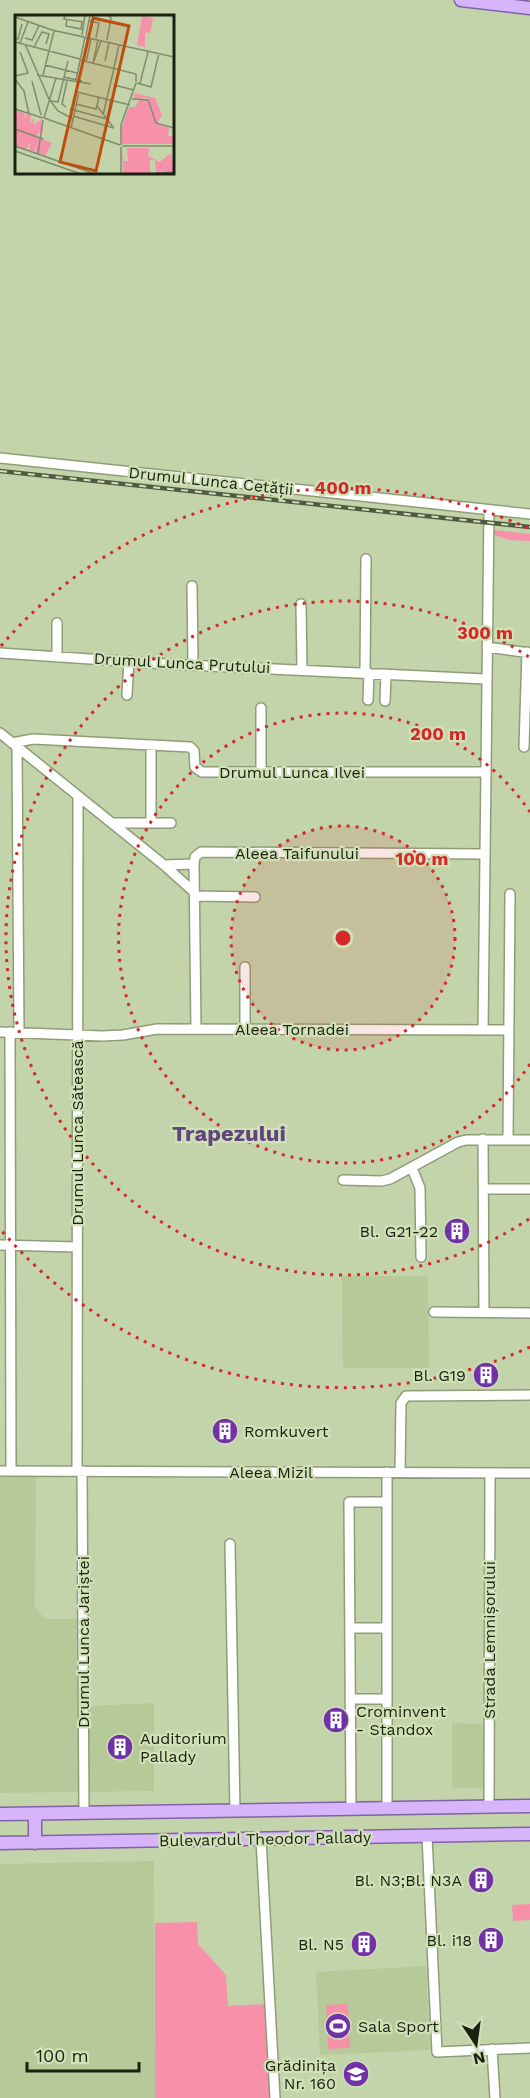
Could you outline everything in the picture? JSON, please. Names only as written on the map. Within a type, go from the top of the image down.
[{"type":"main road","points":[[461,0],[530,8]]},
{"type":"main road","name":"Bulevardul Theodor Pallady","points":[[0,1814],[530,1806]]},
{"type":"main road","points":[[35,1814],[35,1843]]},
{"type":"main road","name":"Bulevardul Theodor Pallady","points":[[0,1843],[530,1834]]},
{"type":"street","name":"Drumul Lunca Cetății","points":[[0,458],[530,514]]},
{"type":"street","points":[[483,1030],[489,510]]},
{"type":"street","points":[[366,559],[368,700]]},
{"type":"street","points":[[192,586],[193,664]]},
{"type":"street","points":[[301,604],[302,669]]},
{"type":"street","points":[[57,623],[57,657]]},
{"type":"street","points":[[487,647],[529,652],[524,747]]},
{"type":"street","name":"Drumul Lunca Prutului","points":[[0,653],[486,678]]},
{"type":"street","points":[[127,695],[129,661]]},
{"type":"street","points":[[386,674],[386,700]]},
{"type":"street","points":[[261,708],[261,772]]},
{"type":"street","points":[[0,733],[164,865],[194,894],[255,897]]},
{"type":"street","name":"Drumul Lunca Ilvei","points":[[15,745],[33,739],[192,747],[195,767],[202,772],[485,772]]},
{"type":"street","points":[[11,1471],[10,1032],[15,745]]},
{"type":"street","points":[[151,745],[151,823]]},
{"type":"street","name":"Drumul Lunca Sătească","points":[[78,796],[77,1247],[80,1471]]},
{"type":"street","points":[[112,823],[171,823]]},
{"type":"street","name":"Aleea Taifunului","points":[[164,865],[194,864],[197,854],[205,852],[484,854]]},
{"type":"street","points":[[194,864],[196,1029]]},
{"type":"street","points":[[508,1140],[510,894]]},
{"type":"street","points":[[244,1029],[245,967]]},
{"type":"street","name":"Aleea Tornadei","points":[[10,1032],[112,1036],[149,1030],[196,1029],[508,1030]]},
{"type":"street","points":[[483,1139],[484,1312]]},
{"type":"street","points":[[343,1180],[386,1180],[458,1142],[483,1139],[530,1140]]},
{"type":"street","points":[[412,1168],[420,1188],[421,1257]]},
{"type":"street","points":[[484,1189],[530,1189]]},
{"type":"street","points":[[0,1245],[77,1247]]},
{"type":"street","points":[[434,1312],[530,1313]]},
{"type":"street","points":[[400,1472],[401,1403],[406,1396],[530,1395]]},
{"type":"street","name":"Aleea Mizil","points":[[0,1471],[530,1473]]},
{"type":"street","name":"Drumul Lunca Jariștei","points":[[80,1471],[84,1813]]},
{"type":"street","points":[[387,1472],[387,1808]]},
{"type":"street","name":"Strada Lemnișorului","points":[[489,1806],[490,1473]]},
{"type":"street","points":[[351,1809],[349,1502],[387,1502]]},
{"type":"street","points":[[230,1544],[235,1811]]},
{"type":"street","points":[[350,1628],[387,1628]]},
{"type":"street","points":[[350,1699],[387,1699]]},
{"type":"street","points":[[427,1836],[437,2052],[530,2048]]},
{"type":"street","points":[[261,1839],[275,2098]]},
{"type":"street","points":[[492,2049],[495,2098]]},
{"type":"shaded area","points":[[494,530],[530,534],[530,541],[509,540],[494,535]]},
{"type":"shaded area","points":[[342,1276],[428,1276],[429,1368],[343,1368]]},
{"type":"shaded area","points":[[0,1476],[36,1476],[35,1607],[45,1619],[88,1619],[88,1706],[154,1703],[154,1791],[0,1793]]},
{"type":"shaded area","points":[[452,1723],[486,1724],[486,1788],[452,1788]]},
{"type":"shaded area","points":[[154,1861],[155,2098],[0,2098],[0,1864]]},
{"type":"shaded area","points":[[530,1904],[530,1920],[513,1921],[512,1905]]},
{"type":"shaded area","points":[[197,1922],[198,1944],[226,1975],[228,2006],[267,2004],[271,2098],[155,2098],[155,1923]]},
{"type":"shaded area","points":[[426,1966],[430,2050],[320,2055],[316,1972]]},
{"type":"shaded area","name":"Sala Sport","points":[[348,2004],[350,2048],[328,2049],[326,2005]]},
{"type":"railway","points":[[0,471],[530,527]]},
{"type":"place","name":"Bl. G21-22","points":[[457,1231]]},
{"type":"place","name":"Bl. G19","points":[[486,1375]]},
{"type":"place","name":"Romkuvert","points":[[225,1431]]},
{"type":"place","name":"Crominvent - Standox","points":[[336,1720]]},
{"type":"place","name":"Auditorium Pallady","points":[[120,1747]]},
{"type":"place","name":"Bl. N3;Bl. N3A","points":[[481,1880]]},
{"type":"place","name":"Bl. i18","points":[[491,1940]]},
{"type":"place","name":"Bl. N5","points":[[364,1944]]},
{"type":"place","name":"Sala Sport","points":[[338,2026]]},
{"type":"place","name":"Grădinița Nr. 160","points":[[356,2074]]},
{"type":"district","name":"Trapezului","points":[[229,1133]]}]
